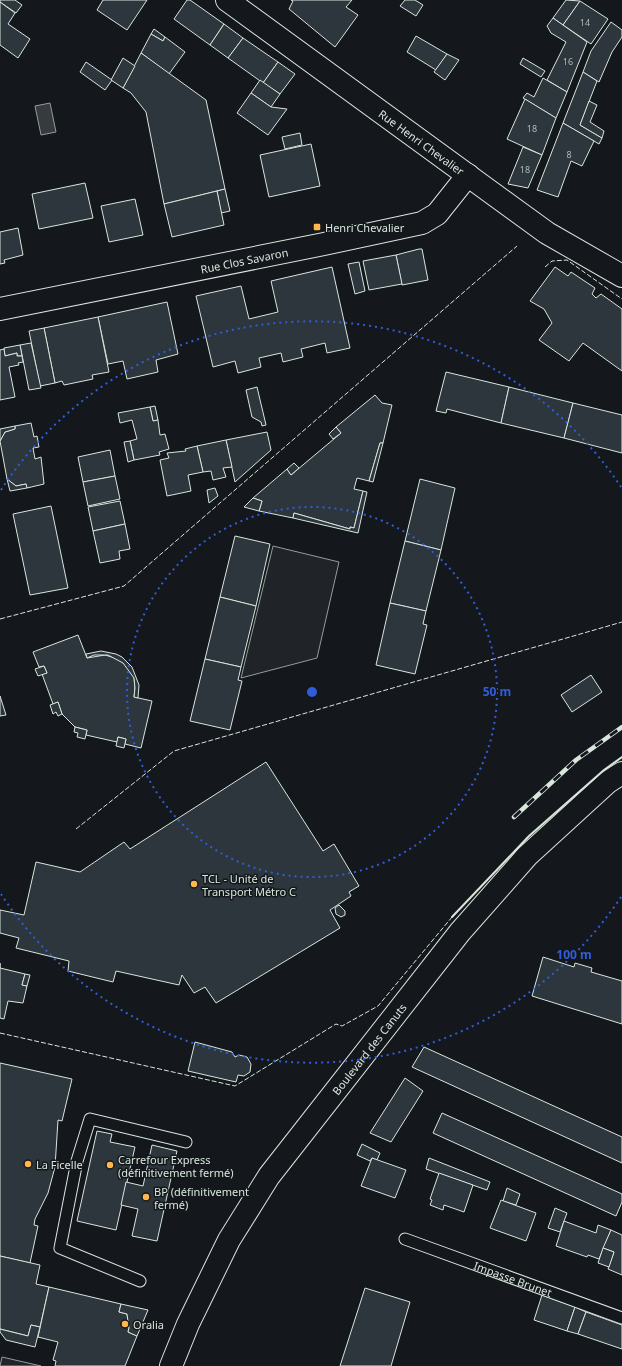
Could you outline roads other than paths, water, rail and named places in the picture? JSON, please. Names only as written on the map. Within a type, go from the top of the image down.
[{"type":"street","name":"Rue Henri Chevalier","points":[[227,0],[547,233],[622,276]]},
{"type":"street","name":"Rue Clos Savaron","points":[[0,309],[332,243],[422,222],[437,214],[468,175]]},
{"type":"street","name":"Boulevard des Canuts","points":[[171,1366],[188,1324],[229,1240],[269,1176],[460,932],[527,856],[608,782],[622,773]]},
{"type":"lane","points":[[140,1281],[60,1248],[77,1161],[90,1118],[186,1142]]},
{"type":"lane","name":"Impasse Brunet","points":[[405,1239],[622,1318]]},
{"type":"railway","points":[[514,817],[576,760],[622,727]]},
{"type":"place","name":"Henri Chevalier","points":[[317,227]]},
{"type":"place","name":"TCL - Unité de Transport Métro C","points":[[194,884]]},
{"type":"place","name":"La Ficelle","points":[[28,1164]]},
{"type":"place","name":"Carrefour Express (définitivement fermé)","points":[[110,1165]]},
{"type":"place","name":"BP (définitivement fermé)","points":[[146,1197]]},
{"type":"place","name":"Oralia","points":[[125,1324]]}]
